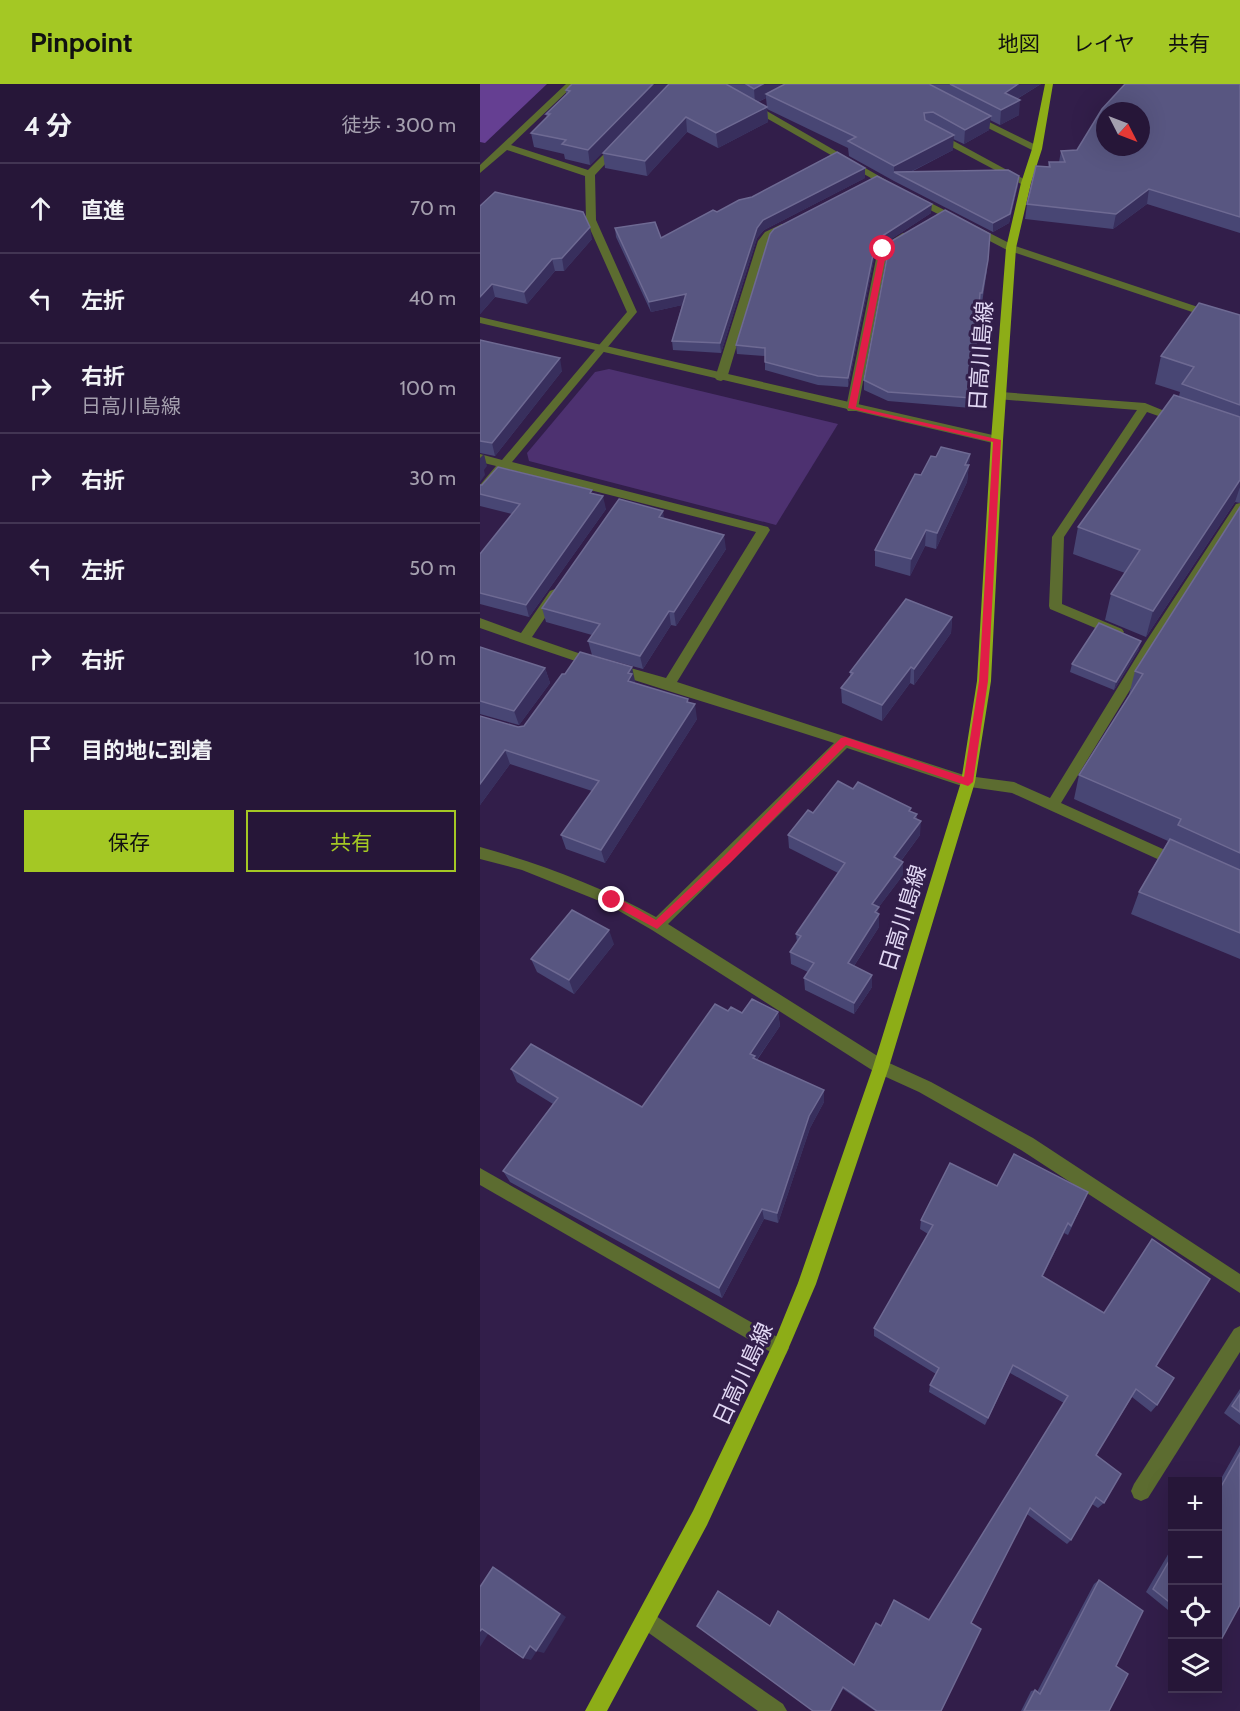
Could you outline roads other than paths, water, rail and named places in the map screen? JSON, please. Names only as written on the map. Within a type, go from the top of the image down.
[{"type":"main road","name":"日高川島線","points":[[596,1711],[700,1518],[807,1284],[881,1067],[968,782],[984,681],[997,440],[1011,248],[1026,183],[1037,149],[1049,84]]},
{"type":"street","points":[[480,170],[571,84]]},
{"type":"street","points":[[738,99],[872,181],[938,216],[1011,248],[1240,325]]},
{"type":"street","points":[[756,109],[766,104]]},
{"type":"street","points":[[968,114],[1037,149]]},
{"type":"street","points":[[928,131],[1026,183]]},
{"type":"street","points":[[480,493],[632,312],[591,220],[590,174],[622,141]]},
{"type":"street","points":[[504,146],[590,174]]},
{"type":"street","points":[[721,378],[764,241],[769,234],[799,219]]},
{"type":"street","points":[[852,408],[883,249],[913,231]]},
{"type":"street","points":[[480,320],[721,378],[997,440]]},
{"type":"street","points":[[1001,396],[1145,407],[1187,422]]},
{"type":"street","points":[[1139,642],[1055,606],[1058,537],[1145,407]]},
{"type":"street","points":[[480,458],[621,501],[764,531],[669,684]]},
{"type":"street","points":[[1052,806],[1139,642],[1240,507]]},
{"type":"street","points":[[524,639],[564,582]]},
{"type":"street","points":[[480,623],[524,639],[575,662],[669,684],[968,782],[1014,788],[1198,871]]},
{"type":"street","points":[[657,925],[726,860],[845,741]]},
{"type":"street","points":[[480,853],[524,865],[612,900],[657,925],[881,1067],[925,1087],[1027,1144],[1240,1284]]},
{"type":"street","points":[[480,1176],[780,1347]]},
{"type":"street","points":[[1141,1491],[1240,1335]]},
{"type":"street","points":[[646,1619],[776,1711]]}]
